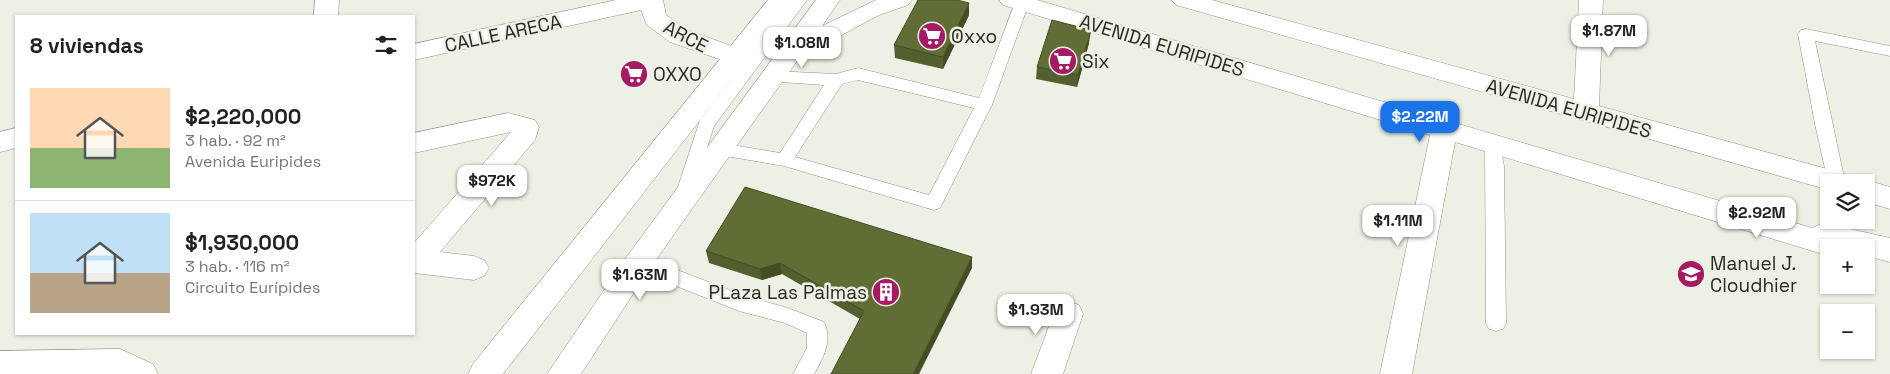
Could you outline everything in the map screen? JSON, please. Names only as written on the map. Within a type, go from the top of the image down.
[{"type":"street","points":[[326,15],[327,0]]},
{"type":"street","name":"ARCE","points":[[651,0],[655,19],[679,36],[736,57]]},
{"type":"street","name":"CALLE ARECA","points":[[415,52],[651,0]]},
{"type":"street","points":[[484,374],[781,0]]},
{"type":"street","points":[[562,374],[638,263],[828,0]]},
{"type":"street","points":[[789,53],[871,10],[900,0]]},
{"type":"street","name":"AVENIDA EURIPIDES","points":[[1184,0],[1820,177]]},
{"type":"street","points":[[1586,112],[1591,0]]},
{"type":"street","name":"AVENIDA EURIPIDES","points":[[1026,3],[1820,242]]},
{"type":"street","points":[[415,144],[508,122],[526,127],[522,140],[415,260]]},
{"type":"street","points":[[1396,374],[1444,129]]},
{"type":"street","points":[[0,142],[15,138]]},
{"type":"street","name":"AVENIDA EURIPIDES","points":[[1635,186],[1890,250]]},
{"type":"street","points":[[1875,194],[1890,198]]},
{"type":"street","points":[[1875,258],[1890,262]]},
{"type":"street","points":[[415,261],[474,268]]},
{"type":"street","points":[[1047,374],[1068,314]]},
{"type":"street","points":[[0,365],[120,363],[142,374]]},
{"type":"lane","points":[[682,203],[706,124],[800,0]]},
{"type":"lane","points":[[720,149],[784,160],[934,203],[984,105],[1026,3]]},
{"type":"lane","points":[[1836,174],[1823,124],[1806,34],[1890,51]]},
{"type":"lane","points":[[772,77],[836,80],[858,74],[984,105]]},
{"type":"lane","points":[[784,160],[836,80]]},
{"type":"lane","points":[[1493,144],[1496,166],[1496,323]]},
{"type":"lane","points":[[638,263],[746,305],[788,316],[817,328],[817,349],[803,374]]},
{"type":"building","name":"Oxxo","points":[[918,0],[957,0],[969,3],[943,57],[894,45]]},
{"type":"building","name":"Six","points":[[1052,20],[1091,30],[1078,75],[1037,67]]},
{"type":"building","name":"PLaza Las Palmas","points":[[745,187],[972,257],[913,374],[831,374],[864,311],[780,263],[760,269],[706,251]]},
{"type":"place","name":"Oxxo","points":[[932,36]]},
{"type":"place","name":"Six","points":[[1063,61]]},
{"type":"place","name":"OXXO","points":[[634,74]]},
{"type":"place","name":"Manuel J. Cloudhier","points":[[1691,274]]},
{"type":"place","name":"PLaza Las Palmas","points":[[886,292]]}]
